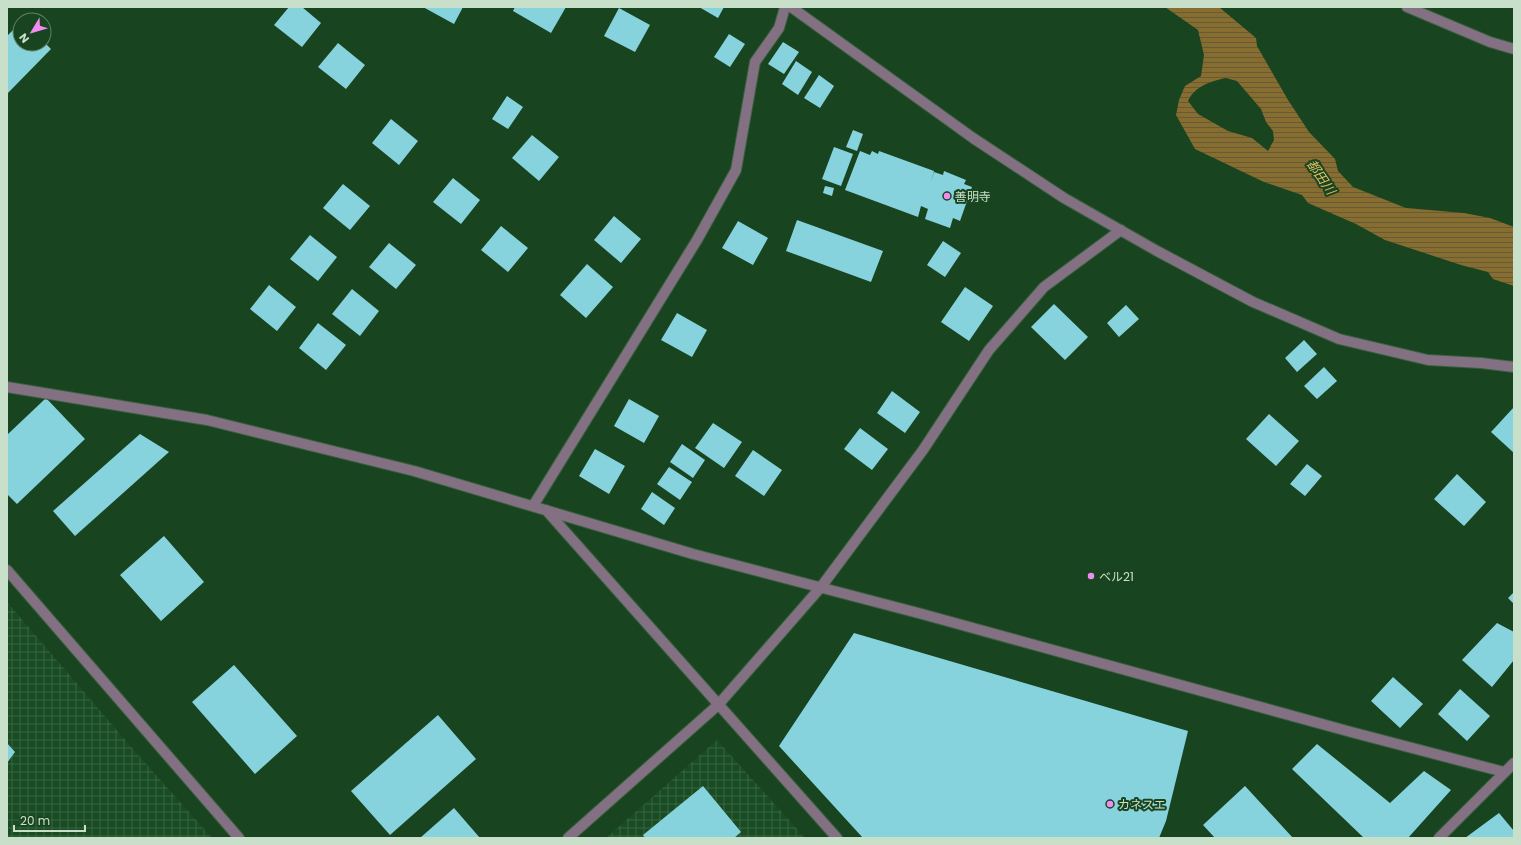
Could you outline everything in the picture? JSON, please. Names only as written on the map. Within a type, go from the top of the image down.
[{"type":"street","points":[[534,506],[697,240],[736,170],[755,62],[779,28],[785,7]]},
{"type":"street","points":[[791,7],[973,138],[1064,198],[1156,251],[1253,302],[1339,339],[1428,360],[1481,363],[1514,367]]},
{"type":"street","points":[[1407,7],[1490,42],[1514,50]]},
{"type":"street","points":[[568,838],[718,705],[821,587],[922,450],[989,350],[1044,287],[1121,230]]},
{"type":"street","points":[[7,387],[207,420],[414,471],[693,554],[821,587],[1504,772]]},
{"type":"street","points":[[546,510],[836,838]]},
{"type":"street","points":[[7,570],[239,838]]},
{"type":"street","points":[[1438,838],[1514,763]]},
{"type":"shaded area","points":[[7,602],[132,748],[212,838],[7,838]]},
{"type":"shaded area","points":[[717,740],[805,838],[606,838]]},
{"type":"water","name":"都田川","points":[[1165,7],[1219,7],[1256,38],[1257,46],[1288,100],[1309,132],[1335,159],[1338,171],[1353,187],[1406,208],[1464,213],[1490,218],[1514,227],[1514,286],[1493,279],[1488,272],[1461,265],[1385,240],[1356,224],[1308,203],[1302,195],[1264,182],[1195,149],[1176,115],[1179,100],[1185,86],[1201,76],[1204,55],[1198,30]],"holes":[[[1226,78],[1237,81],[1261,109],[1266,122],[1273,131],[1274,140],[1268,151],[1252,138],[1228,131],[1198,114],[1188,101],[1191,96],[1204,85]]]},
{"type":"building","points":[[289,7],[302,7],[321,23],[302,47],[274,25]]},
{"type":"building","points":[[423,7],[463,7],[454,24]]},
{"type":"building","points":[[515,7],[566,7],[551,33],[513,11]]},
{"type":"building","points":[[699,7],[724,7],[718,18]]},
{"type":"building","points":[[619,8],[650,25],[635,52],[604,36]]},
{"type":"building","points":[[12,31],[12,52],[48,52],[7,94],[7,36]]},
{"type":"building","points":[[729,34],[745,44],[730,67],[714,57]]},
{"type":"building","points":[[783,42],[799,52],[784,74],[768,64]]},
{"type":"building","points":[[338,43],[365,65],[346,89],[318,67]]},
{"type":"building","points":[[796,61],[812,72],[798,95],[782,84]]},
{"type":"building","points":[[819,75],[834,86],[820,108],[804,98]]},
{"type":"building","points":[[507,96],[523,107],[508,129],[492,119]]},
{"type":"building","points":[[391,119],[418,141],[399,165],[372,143]]},
{"type":"building","points":[[853,130],[863,134],[857,151],[846,147]]},
{"type":"building","points":[[532,135],[559,157],[539,181],[512,158]]},
{"type":"building","points":[[834,147],[853,154],[841,186],[822,179]]},
{"type":"building","points":[[860,151],[870,155],[872,151],[878,154],[879,151],[934,171],[931,182],[934,172],[943,175],[944,171],[966,180],[964,184],[972,187],[960,221],[953,218],[950,228],[925,219],[928,209],[921,206],[918,217],[845,190]]},
{"type":"building","points":[[453,178],[480,200],[461,224],[433,202]]},
{"type":"building","points":[[343,184],[370,206],[350,230],[323,208]]},
{"type":"building","points":[[825,186],[834,188],[832,196],[823,193]]},
{"type":"building","points":[[614,216],[641,239],[621,263],[594,240]]},
{"type":"building","points":[[797,220],[883,251],[871,282],[786,251]]},
{"type":"building","points":[[738,221],[768,238],[753,265],[722,248]]},
{"type":"building","points":[[501,226],[528,248],[508,272],[481,250]]},
{"type":"building","points":[[310,235],[337,257],[318,281],[290,259]]},
{"type":"building","points":[[943,241],[961,253],[945,277],[927,265]]},
{"type":"building","points":[[389,243],[416,265],[396,289],[369,267]]},
{"type":"building","points":[[587,264],[613,287],[586,318],[560,295]]},
{"type":"building","points":[[269,285],[296,307],[277,331],[250,309]]},
{"type":"building","points":[[965,287],[993,306],[969,341],[941,322]]},
{"type":"building","points":[[352,289],[379,311],[360,336],[332,314]]},
{"type":"building","points":[[1054,304],[1088,337],[1065,360],[1031,327]]},
{"type":"building","points":[[1126,305],[1139,319],[1119,337],[1107,323]]},
{"type":"building","points":[[677,313],[707,330],[692,357],[661,340]]},
{"type":"building","points":[[318,323],[346,345],[326,370],[299,348]]},
{"type":"building","points":[[1304,340],[1317,354],[1297,372],[1285,358]]},
{"type":"building","points":[[1324,367],[1337,381],[1317,399],[1304,386]]},
{"type":"building","points":[[892,391],[920,412],[905,433],[877,413]]},
{"type":"building","points":[[46,398],[85,439],[17,504],[7,494],[7,435]]},
{"type":"building","points":[[629,399],[659,416],[644,443],[614,426]]},
{"type":"building","points":[[1514,407],[1514,453],[1491,432]]},
{"type":"building","points":[[1269,414],[1299,441],[1276,466],[1246,439]]},
{"type":"building","points":[[713,423],[742,442],[724,468],[695,448]]},
{"type":"building","points":[[860,428],[888,449],[872,470],[844,449]]},
{"type":"building","points":[[140,434],[169,452],[75,536],[53,511]]},
{"type":"building","points":[[682,444],[705,460],[693,478],[670,462]]},
{"type":"building","points":[[595,449],[625,466],[609,494],[579,476]]},
{"type":"building","points":[[753,450],[782,470],[764,496],[735,476]]},
{"type":"building","points":[[1307,464],[1322,476],[1305,496],[1290,484]]},
{"type":"building","points":[[669,467],[692,482],[680,500],[657,484]]},
{"type":"building","points":[[1457,474],[1486,502],[1464,526],[1434,499]]},
{"type":"building","points":[[652,492],[675,508],[664,525],[641,509]]},
{"type":"building","points":[[164,536],[204,582],[161,621],[120,575]]},
{"type":"building","points":[[1514,592],[1514,604],[1508,598]]},
{"type":"building","points":[[1497,623],[1514,632],[1514,660],[1492,687],[1462,660]]},
{"type":"building","points":[[854,633],[1188,731],[1166,821],[1159,838],[863,838],[779,746]]},
{"type":"building","points":[[234,665],[297,736],[255,774],[192,702]]},
{"type":"building","points":[[1393,677],[1423,704],[1400,728],[1371,701]]},
{"type":"building","points":[[1460,689],[1490,716],[1467,741],[1438,714]]},
{"type":"building","points":[[438,715],[476,759],[390,835],[351,791]]},
{"type":"building","points":[[7,743],[15,752],[7,763]]},
{"type":"building","points":[[1317,744],[1390,803],[1424,771],[1451,790],[1408,838],[1364,838],[1292,769]]},
{"type":"building","points":[[703,786],[741,832],[734,838],[645,838],[643,835]]},
{"type":"building","points":[[1245,786],[1293,838],[1215,838],[1203,825]]},
{"type":"building","points":[[454,808],[480,838],[420,838]]},
{"type":"building","points":[[1499,813],[1514,831],[1514,838],[1465,838]]},
{"type":"place","name":"善明寺","points":[[947,196]]},
{"type":"place","name":"ベル21","points":[[1091,576]]},
{"type":"place","name":"カネスエ","points":[[1110,804]]}]
